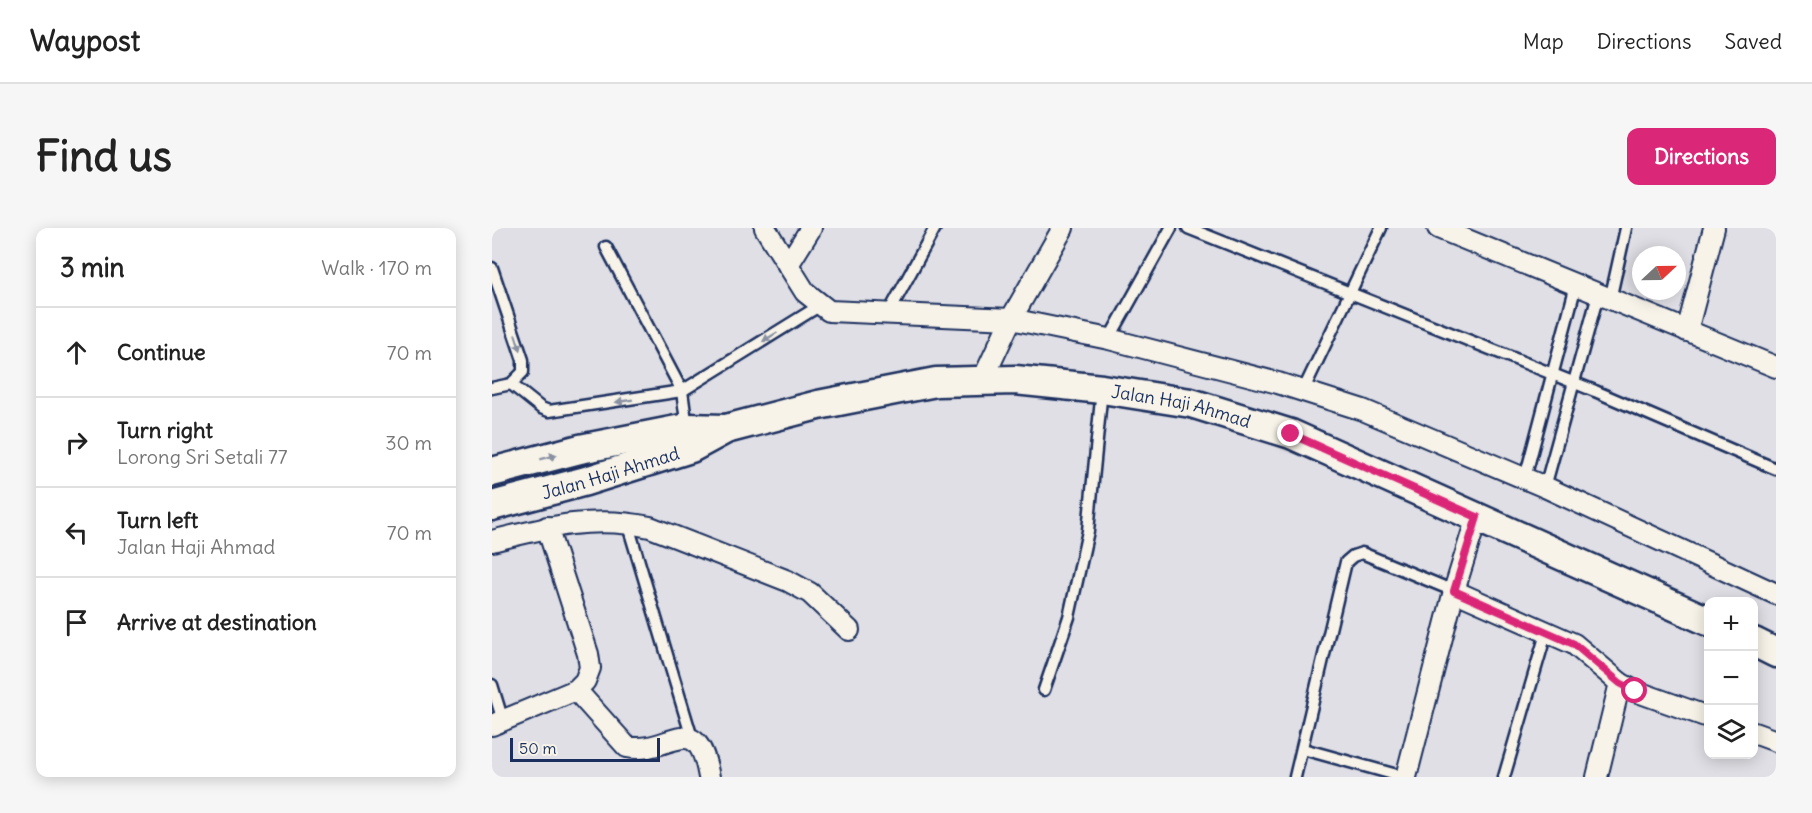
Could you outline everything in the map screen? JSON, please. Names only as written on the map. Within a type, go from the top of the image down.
[{"type":"street","points":[[765,228],[806,292],[819,306],[829,311],[1011,319],[1109,339],[1304,391],[1363,410],[1525,478],[1776,594]]},
{"type":"street","points":[[788,265],[811,228]]},
{"type":"street","points":[[983,379],[1011,319],[1063,228]]},
{"type":"street","points":[[1438,228],[1776,367]]},
{"type":"street","points":[[1687,331],[1713,228]]},
{"type":"street","name":"Jalan Haji Ahmad","points":[[492,472],[579,449],[689,438],[818,405],[936,382],[983,379],[1015,380],[1102,389],[1191,404],[1291,434],[1704,619]]},
{"type":"street","name":"Jalan Haji Ahmad","points":[[492,506],[586,481],[689,438]]},
{"type":"street","points":[[1405,777],[1454,591],[1477,517]]},
{"type":"street","points":[[492,541],[586,520],[627,522],[650,526],[788,581],[810,593],[849,630]]},
{"type":"street","points":[[497,723],[576,690],[585,681],[590,668],[588,654],[547,527]]},
{"type":"street","points":[[1454,591],[1547,630],[1574,644],[1620,683],[1635,691],[1704,716]]},
{"type":"street","points":[[1758,644],[1776,653]]},
{"type":"street","points":[[1597,777],[1620,683]]},
{"type":"street","points":[[576,690],[627,747],[637,749],[681,738],[692,738],[699,744],[706,758],[709,777]]},
{"type":"street","points":[[1758,734],[1776,741]]},
{"type":"lane","points":[[888,314],[935,228]]},
{"type":"lane","points":[[1109,339],[1172,228]]},
{"type":"lane","points":[[1188,228],[1776,469]]},
{"type":"lane","points":[[1304,391],[1381,228]]},
{"type":"lane","points":[[1545,487],[1573,384],[1626,228]]},
{"type":"lane","points":[[606,247],[682,391],[689,438]]},
{"type":"lane","points":[[492,268],[523,360],[523,372],[511,384],[492,388]]},
{"type":"lane","points":[[1525,478],[1576,285]]},
{"type":"lane","points":[[511,384],[541,408],[549,411],[682,391],[819,306]]},
{"type":"lane","points":[[1044,690],[1069,617],[1088,531],[1102,389]]},
{"type":"lane","points":[[627,522],[692,738]]},
{"type":"lane","points":[[1295,777],[1346,562],[1362,553],[1454,591]]},
{"type":"lane","points":[[1504,777],[1547,630]]},
{"type":"lane","points":[[492,685],[497,723]]},
{"type":"lane","points":[[1303,749],[1405,777]]},
{"type":"route","points":[[1291,434],[1477,517],[1454,591],[1547,630],[1574,644],[1620,683],[1635,691]]}]
